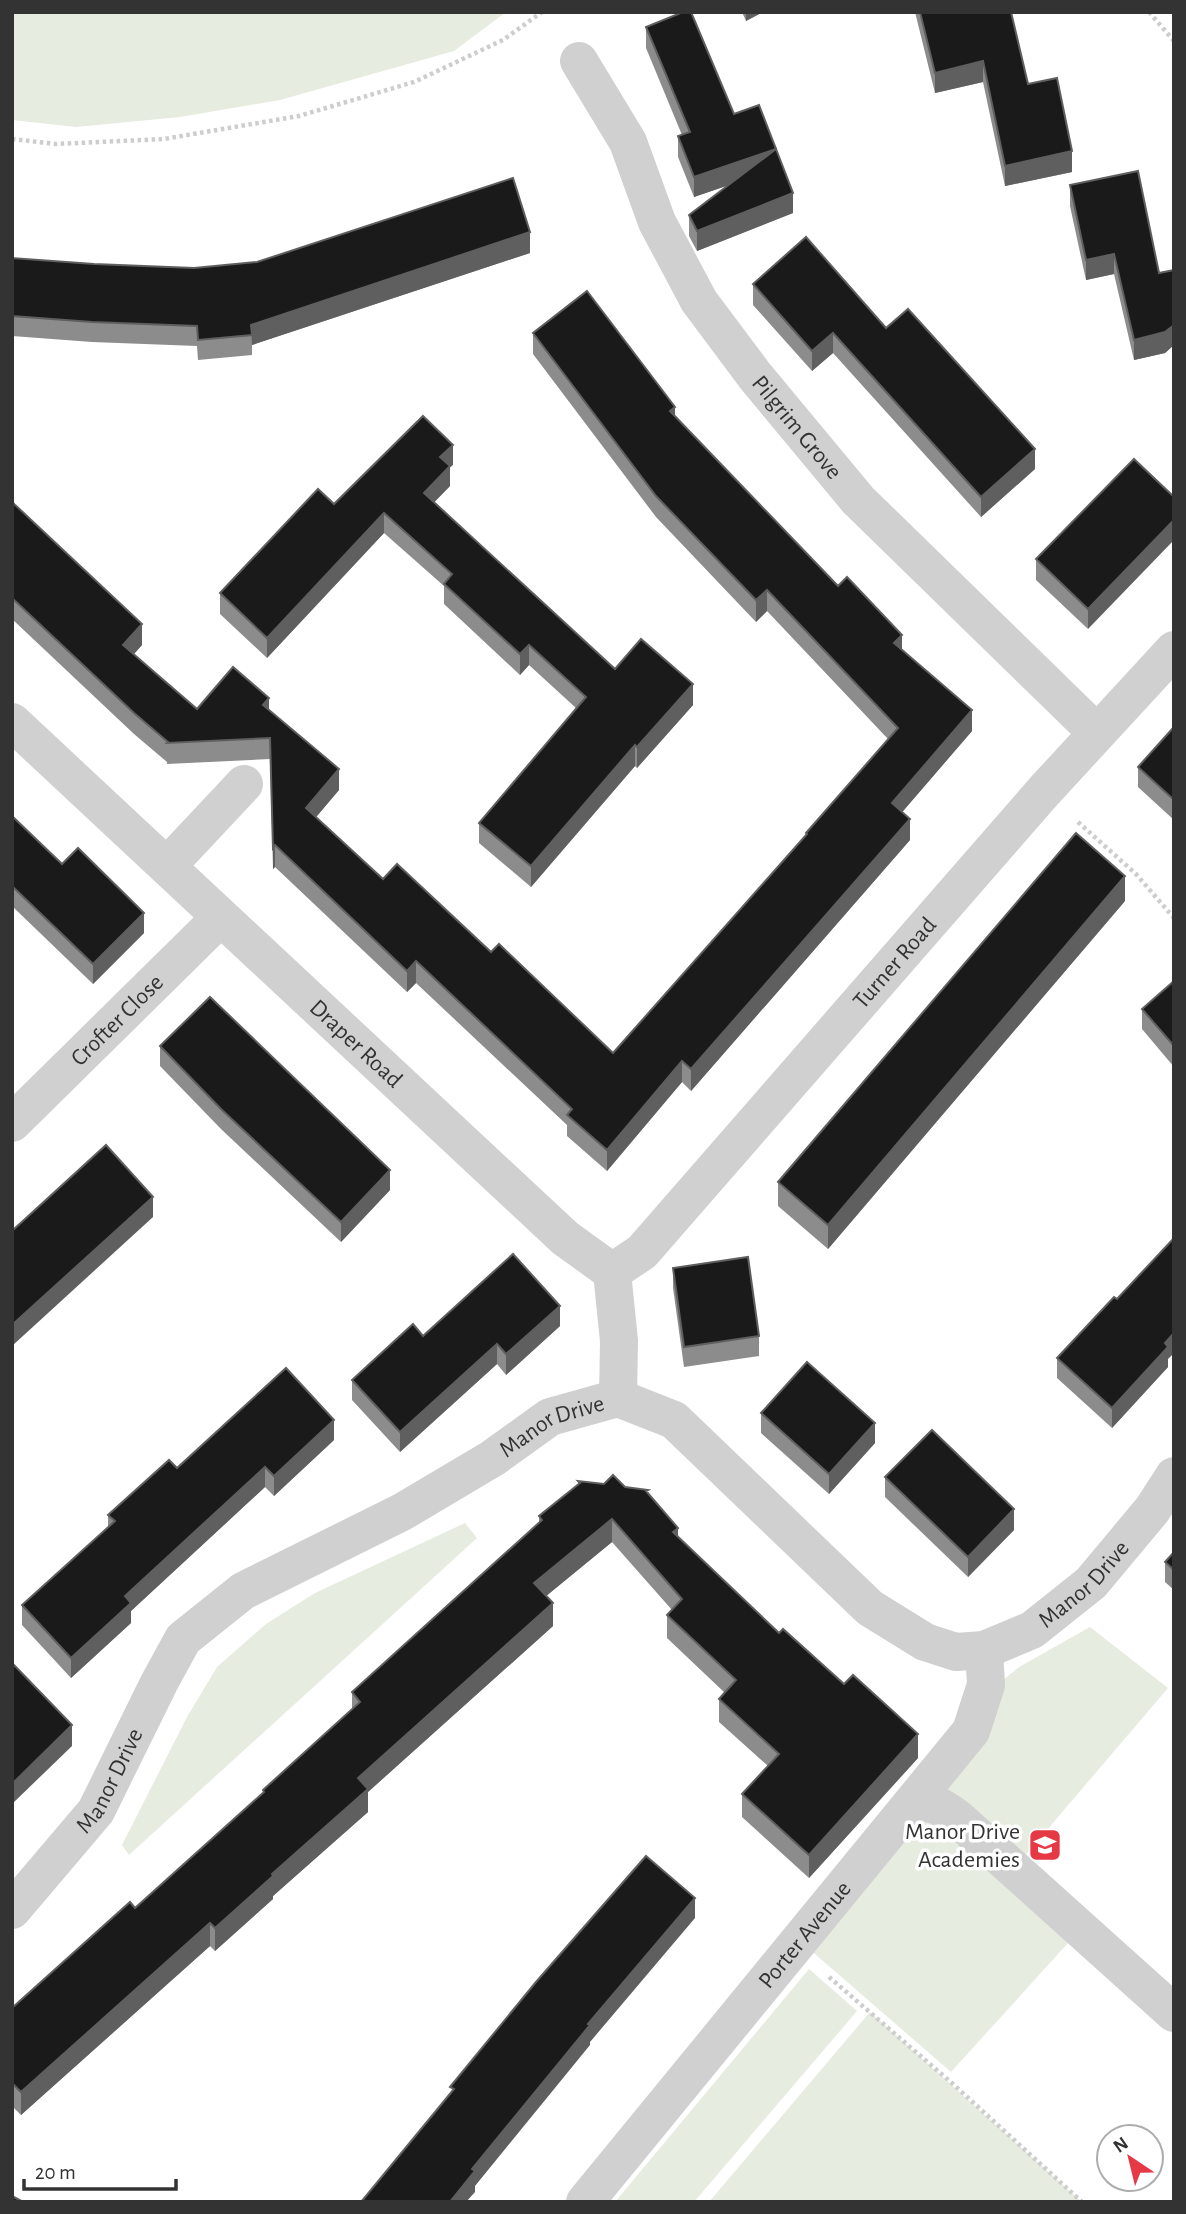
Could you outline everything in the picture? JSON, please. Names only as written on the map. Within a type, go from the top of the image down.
[{"type":"street","name":"Pilgrim Grove","points":[[579,61],[628,142],[657,222],[699,301],[755,376],[858,500],[1096,732]]},
{"type":"street","name":"Turner Road","points":[[612,1272],[642,1252],[1044,790],[1174,650]]},
{"type":"street","name":"Draper Road","points":[[12,722],[565,1238],[612,1272]]},
{"type":"street","points":[[168,865],[244,783]]},
{"type":"street","name":"Crofter Close","points":[[12,1123],[220,918]]},
{"type":"street","points":[[612,1272],[619,1341],[618,1398]]},
{"type":"street","name":"Manor Drive","points":[[12,1910],[96,1811],[183,1639],[243,1591],[402,1512],[493,1458],[550,1417],[618,1398],[674,1420],[870,1608],[925,1642],[956,1652],[984,1650],[1032,1630],[1091,1583],[1153,1510],[1174,1475]]},
{"type":"street","name":"Porter Avenue","points":[[585,2202],[971,1731],[986,1685],[984,1650]]},
{"type":"street","points":[[924,1790],[923,1802],[938,1805],[957,1818],[1174,2012]]},
{"type":"path","points":[[12,139],[57,144],[164,139],[299,116],[414,82],[503,40],[542,12]]},
{"type":"path","points":[[1149,12],[1174,41]]},
{"type":"path","points":[[1044,790],[1136,874],[1174,918]]},
{"type":"path","points":[[794,1946],[926,2060],[1082,2202]]},
{"type":"shaded area","points":[[12,12],[506,12],[454,51],[280,100],[180,117],[76,127],[12,120]]},
{"type":"shaded area","points":[[465,1523],[477,1538],[129,1855],[122,1845],[187,1717],[217,1667],[266,1624],[315,1593]]},
{"type":"shaded area","points":[[1090,1627],[1168,1688],[1023,1858],[1088,1921],[951,2072],[807,1947],[996,1686],[1019,1667]]},
{"type":"shaded area","points":[[809,1969],[857,2011],[694,2202],[615,2202]]},
{"type":"shaded area","points":[[870,2012],[1082,2202],[709,2202]]},
{"type":"building","points":[[683,12],[691,12],[734,114],[759,105],[776,149],[694,177],[678,136],[690,132],[646,27]]},
{"type":"building","points":[[920,12],[1011,12],[1028,84],[1057,78],[1072,151],[1005,166],[983,61],[935,73]]},
{"type":"building","points":[[776,149],[793,193],[697,231],[689,215]]},
{"type":"building","points":[[1138,171],[1159,273],[1174,270],[1174,325],[1165,332],[1134,340],[1114,254],[1086,260],[1070,185]]},
{"type":"building","points":[[513,178],[530,232],[251,325],[252,335],[198,340],[197,326],[12,316],[12,258],[194,268],[257,262]]},
{"type":"building","points":[[806,237],[886,328],[908,309],[1035,449],[981,497],[833,333],[812,351],[753,284]]},
{"type":"building","points":[[587,291],[675,407],[670,411],[838,586],[847,577],[902,635],[894,643],[972,710],[892,803],[910,819],[691,1069],[682,1061],[607,1150],[567,1115],[572,1109],[416,961],[407,971],[275,845],[273,848],[270,738],[167,743],[12,598],[12,502],[142,624],[123,645],[197,709],[233,667],[269,698],[263,705],[339,769],[306,808],[383,879],[397,864],[491,952],[499,944],[613,1053],[898,728],[767,590],[756,600],[656,496],[533,333]]},
{"type":"building","points":[[423,416],[453,445],[440,457],[450,466],[424,493],[615,669],[641,639],[693,684],[637,747],[635,745],[531,866],[479,823],[586,697],[529,645],[520,654],[444,584],[452,574],[384,513],[267,638],[220,593],[318,489],[334,504]]},
{"type":"building","points":[[1134,459],[1174,497],[1174,520],[1088,609],[1036,559]]},
{"type":"building","points":[[1174,729],[1174,800],[1138,767]]},
{"type":"building","points":[[12,816],[62,864],[78,848],[144,913],[93,964],[12,886]]},
{"type":"building","points":[[1076,833],[1125,876],[828,1225],[778,1182]]},
{"type":"building","points":[[1174,981],[1174,1046],[1142,1009]]},
{"type":"building","points":[[210,997],[390,1170],[341,1222],[221,1109],[160,1046]]},
{"type":"building","points":[[106,1145],[153,1197],[12,1325],[12,1231]]},
{"type":"building","points":[[1174,1238],[1174,1333],[1165,1343],[1168,1347],[1112,1408],[1057,1358]]},
{"type":"building","points":[[513,1254],[560,1306],[506,1354],[497,1344],[400,1432],[352,1380],[413,1324],[423,1336]]},
{"type":"building","points":[[748,1257],[759,1336],[684,1347],[673,1268]]},
{"type":"building","points":[[807,1362],[875,1423],[829,1474],[761,1413]]},
{"type":"building","points":[[286,1368],[334,1420],[274,1476],[265,1467],[125,1596],[131,1603],[71,1658],[22,1605],[115,1521],[108,1515],[169,1460],[177,1468]]},
{"type":"building","points":[[932,1430],[1014,1509],[968,1557],[885,1477]]},
{"type":"building","points":[[613,1475],[625,1487],[648,1490],[646,1491],[678,1528],[673,1532],[779,1633],[783,1629],[844,1684],[853,1675],[918,1734],[809,1855],[742,1794],[779,1754],[719,1699],[736,1680],[667,1615],[682,1599],[612,1519],[534,1583],[553,1603],[358,1778],[368,1789],[215,1928],[210,1923],[21,2092],[12,2083],[12,2008],[130,1902],[135,1908],[264,1792],[263,1790],[360,1702],[352,1692],[542,1520],[539,1516],[580,1483],[578,1481],[604,1484]]},
{"type":"building","points":[[1174,1552],[1174,1570],[1165,1562]]},
{"type":"building","points":[[12,1665],[72,1725],[12,1784]]},
{"type":"building","points":[[646,1856],[695,1898],[588,2024],[590,2025],[472,2169],[475,2171],[450,2202],[361,2202],[454,2089],[450,2087],[536,1982]]},
{"type":"building","points":[[12,2196],[23,2202],[12,2202]]},
{"type":"place","name":"Manor Drive Academies","points":[[1045,1845]]}]
